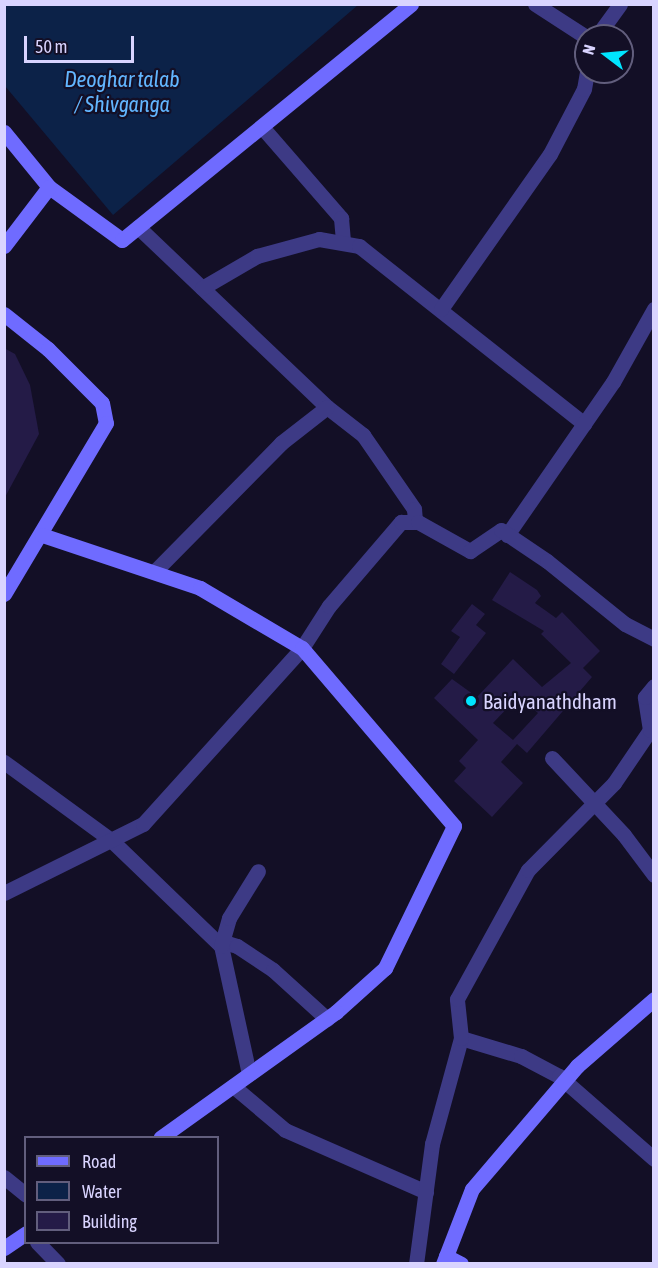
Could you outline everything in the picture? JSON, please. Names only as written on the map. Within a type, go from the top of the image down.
[{"type":"street","points":[[535,4],[574,29]]},
{"type":"street","points":[[606,24],[620,4]]},
{"type":"street","points":[[4,132],[49,187],[122,240],[411,5]]},
{"type":"street","points":[[441,309],[550,154],[585,84]]},
{"type":"street","points":[[262,127],[341,218],[343,241]]},
{"type":"street","points":[[4,246],[49,187]]},
{"type":"street","points":[[138,227],[327,406],[363,435],[414,509],[415,521]]},
{"type":"street","points":[[202,288],[257,256],[319,239],[343,241],[374,255],[584,424]]},
{"type":"street","points":[[507,535],[613,382],[654,309]]},
{"type":"street","points":[[4,314],[48,349],[102,403],[106,423],[42,535],[4,594]]},
{"type":"street","points":[[154,572],[281,443],[327,406]]},
{"type":"street","points":[[4,893],[143,824],[302,648],[328,606],[401,522],[415,521],[470,551],[501,530],[547,561],[625,624],[654,639]]},
{"type":"street","points":[[42,535],[200,588],[302,648],[454,826],[385,968],[327,1019],[161,1136]]},
{"type":"street","points":[[416,1263],[432,1144],[461,1038],[457,999],[528,870],[614,783],[650,730],[645,697],[654,686]]},
{"type":"street","points":[[552,758],[595,802],[654,874]]},
{"type":"street","points":[[4,762],[111,840],[221,946]]},
{"type":"street","points":[[249,1074],[221,946],[229,918],[258,871]]},
{"type":"street","points":[[221,946],[226,943],[237,946],[273,970],[327,1019]]},
{"type":"street","points":[[461,1263],[445,1260],[472,1189],[563,1082],[654,999]]},
{"type":"street","points":[[461,1038],[521,1056],[563,1082],[654,1159]]},
{"type":"street","points":[[232,1086],[285,1130],[426,1192]]},
{"type":"street","points":[[4,1177],[24,1193]]},
{"type":"street","points":[[4,1248],[24,1234]]},
{"type":"street","points":[[39,1244],[58,1263]]},
{"type":"water","name":"Deoghar talab / Shivganga","points":[[4,5],[358,5],[113,215],[5,86]]},
{"type":"building","points":[[4,348],[15,354],[30,385],[39,434],[4,499]]},
{"type":"building","points":[[510,572],[537,590],[541,596],[535,603],[556,618],[562,612],[600,651],[583,668],[592,677],[527,753],[517,744],[501,762],[523,783],[492,817],[454,781],[466,768],[459,761],[478,740],[434,698],[452,679],[477,697],[513,659],[542,687],[571,663],[541,634],[544,631],[492,600]],"holes":[[[519,696],[538,713],[513,740],[493,723]]]},
{"type":"building","points":[[472,604],[485,614],[476,625],[486,633],[454,674],[441,664],[460,637],[451,631]]},
{"type":"place","name":"Baidyanathdham","points":[[471,701]]}]
